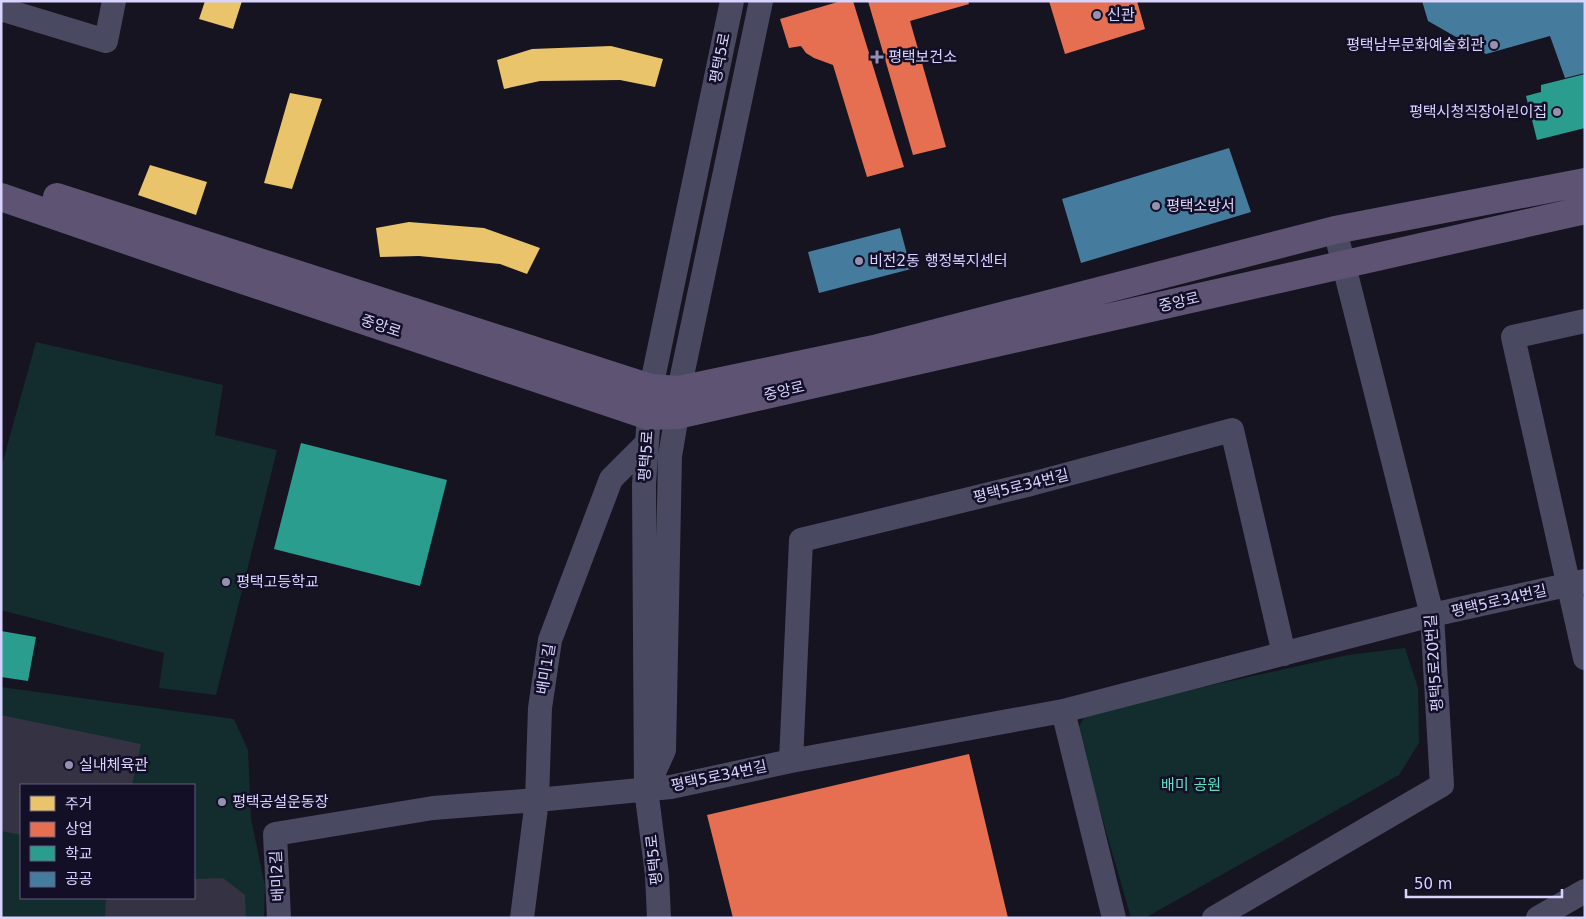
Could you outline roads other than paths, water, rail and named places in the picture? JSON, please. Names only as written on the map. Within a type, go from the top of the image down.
[{"type":"main road","name":"중앙로","points":[[1,179],[651,388],[678,403],[1345,265],[1585,210]]},
{"type":"main road","name":"중앙로","points":[[1,197],[649,416],[678,403],[874,349],[1335,230],[1585,182]]},
{"type":"street","points":[[4,11],[106,42],[114,1]]},
{"type":"street","points":[[646,789],[664,750],[670,456],[678,403],[759,12],[731,9]]},
{"type":"street","name":"평택5로","points":[[659,918],[657,874],[646,789],[644,484],[646,444],[651,388],[731,9]]},
{"type":"street","name":"평택5로20번길","points":[[1214,918],[1442,785],[1432,615],[1335,230]]},
{"type":"street","points":[[1585,321],[1513,337],[1577,583],[1585,658]]},
{"type":"street","name":"평택5로34번길","points":[[791,761],[801,540],[1031,484],[1232,430],[1284,654]]},
{"type":"street","name":"배미1길","points":[[522,918],[537,800],[540,708],[550,640],[611,480],[646,444]]},
{"type":"street","name":"평택5로34번길","points":[[275,834],[433,808],[671,787],[791,761],[1063,711],[1432,615],[1577,583]]},
{"type":"street","points":[[1063,711],[1114,918]]},
{"type":"street","name":"배미2길","points":[[275,834],[279,918]]},
{"type":"street","points":[[1538,918],[1585,891]]},
{"type":"place","name":"신관","points":[[1097,15]]},
{"type":"place","name":"평택남부문화예술회관","points":[[1494,45]]},
{"type":"place","name":"평택보건소","points":[[877,57]]},
{"type":"place","name":"평택시청직장어린이집","points":[[1557,112]]},
{"type":"place","name":"평택소방서","points":[[1156,206]]},
{"type":"place","name":"비전2동 행정복지센터","points":[[859,261]]},
{"type":"place","name":"평택고등학교","points":[[226,582]]},
{"type":"place","name":"실내체육관","points":[[69,765]]},
{"type":"place","name":"평택공설운동장","points":[[222,802]]},
{"type":"park label","name":"배미 공원","points":[[1191,785]]}]
